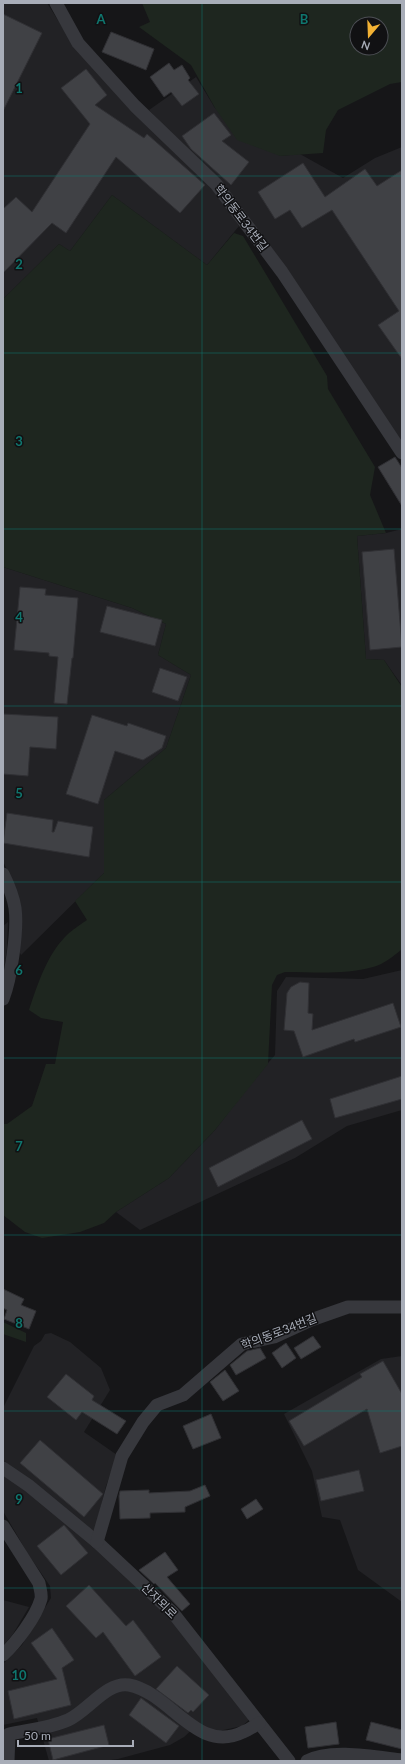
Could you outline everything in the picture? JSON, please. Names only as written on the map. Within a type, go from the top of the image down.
[{"type":"street","name":"학의동로34번길","points":[[56,3],[78,43],[135,106],[216,184],[282,272],[402,453]]},
{"type":"street","points":[[3,874],[11,893],[15,908],[16,925],[9,978],[3,999]]},
{"type":"street","name":"학의동로34번길","points":[[98,1542],[122,1456],[156,1405],[182,1395],[242,1344],[274,1337],[311,1320],[348,1306],[402,1307]]},
{"type":"street","name":"산자뫼로","points":[[3,1468],[28,1485],[98,1542],[173,1614],[289,1761]]},
{"type":"street","points":[[3,1526],[39,1583],[41,1592],[41,1599],[30,1620],[12,1647],[3,1655]]},
{"type":"street","points":[[8,1761],[9,1734],[68,1720],[79,1714],[109,1689],[118,1685],[128,1685],[149,1692],[164,1702],[192,1726],[209,1736],[232,1736],[243,1732],[259,1722]]},
{"type":"street","points":[[307,1761],[314,1757],[350,1754],[402,1760]]},
{"type":"shaded area","points":[[3,3],[47,3],[73,44],[216,191],[239,226],[207,265],[112,195],[70,251],[59,244],[3,299]]},
{"type":"shaded area","points":[[142,3],[402,3],[402,82],[390,84],[338,110],[326,130],[323,153],[280,156],[237,140],[215,108],[191,65],[139,27],[150,22]]},
{"type":"shaded area","points":[[196,77],[215,108],[280,156],[300,154],[343,178],[375,158],[402,147],[402,443],[282,263],[149,110]]},
{"type":"shaded area","points":[[112,195],[207,265],[234,233],[243,236],[327,376],[328,389],[375,467],[370,495],[386,533],[357,536],[366,659],[384,660],[402,687],[402,949],[381,964],[362,970],[285,972],[277,975],[272,985],[268,1064],[215,1130],[169,1178],[116,1212],[104,1223],[80,1232],[42,1238],[25,1232],[3,1215],[3,1124],[7,1124],[32,1106],[46,1064],[55,1064],[63,1022],[41,1018],[29,1010],[44,968],[55,949],[69,933],[87,920],[75,901],[104,873],[104,800],[166,748],[191,675],[158,655],[166,624],[132,608],[3,567],[3,299],[59,244],[70,251]]},
{"type":"shaded area","points":[[402,529],[401,684],[384,660],[366,659],[357,536],[386,533]]},
{"type":"shaded area","points":[[3,567],[132,608],[166,624],[158,655],[191,675],[166,748],[104,800],[104,873],[21,955],[19,951],[13,883],[3,861]]},
{"type":"shaded area","points":[[8,922],[7,948],[3,977],[3,926]]},
{"type":"shaded area","points":[[402,970],[402,1110],[347,1126],[295,1158],[140,1230],[116,1212],[169,1178],[215,1130],[255,1078],[275,1055],[277,991],[286,977],[363,979]]},
{"type":"shaded area","points":[[3,1322],[26,1333],[26,1342],[3,1334]]},
{"type":"shaded area","points":[[51,1333],[70,1342],[101,1368],[110,1390],[84,1432],[117,1455],[106,1486],[95,1530],[92,1531],[3,1460],[3,1408],[34,1346],[41,1341],[45,1334]]},
{"type":"shaded area","points":[[402,1356],[402,1602],[358,1570],[340,1520],[322,1517],[312,1471],[284,1414],[381,1359]]},
{"type":"shaded area","points":[[3,1472],[78,1531],[169,1618],[250,1719],[242,1726],[219,1731],[206,1729],[198,1724],[184,1737],[170,1745],[118,1759],[103,1761],[49,1761],[37,1718],[3,1725],[3,1664],[22,1645],[51,1598],[50,1586],[28,1554],[3,1511]]},
{"type":"shaded area","points":[[3,1600],[29,1607],[13,1634],[3,1646]]},
{"type":"building","points":[[3,14],[42,33],[3,111]]},
{"type":"building","points":[[111,32],[154,49],[146,70],[102,52]]},
{"type":"building","points":[[169,63],[174,70],[182,65],[190,78],[188,80],[199,94],[182,106],[171,92],[164,97],[150,77]]},
{"type":"building","points":[[86,69],[107,95],[95,105],[144,138],[147,134],[205,185],[180,213],[116,157],[66,233],[52,223],[3,273],[3,209],[16,197],[32,212],[90,124],[61,88]]},
{"type":"building","points":[[214,113],[231,135],[222,141],[249,162],[231,185],[191,149],[182,136]]},
{"type":"building","points":[[303,163],[325,197],[365,169],[377,186],[402,170],[402,359],[378,325],[399,311],[332,210],[302,228],[290,210],[275,219],[258,192]]},
{"type":"building","points":[[395,457],[402,468],[402,506],[378,467]]},
{"type":"building","points":[[394,549],[402,647],[370,650],[362,552]]},
{"type":"building","points":[[20,587],[46,589],[45,595],[78,598],[73,658],[67,704],[54,703],[58,657],[49,656],[49,653],[14,650]]},
{"type":"building","points":[[107,606],[162,620],[155,646],[100,632]]},
{"type":"building","points":[[160,668],[187,677],[178,701],[152,692]]},
{"type":"building","points":[[3,714],[58,717],[56,749],[30,747],[28,776],[3,774]]},
{"type":"building","points":[[92,715],[127,726],[128,723],[166,736],[162,748],[143,760],[115,751],[98,804],[66,794]]},
{"type":"building","points":[[7,813],[53,820],[52,832],[54,832],[58,821],[93,827],[89,857],[3,843]]},
{"type":"building","points":[[300,982],[309,983],[308,1013],[313,1014],[312,1030],[393,1003],[401,1027],[355,1042],[354,1039],[303,1057],[294,1031],[284,1030],[287,993],[291,987]]},
{"type":"building","points":[[402,1076],[402,1099],[335,1118],[330,1099]]},
{"type":"building","points":[[302,1120],[312,1139],[218,1187],[209,1168]]},
{"type":"building","points":[[3,1289],[24,1299],[21,1305],[36,1311],[29,1329],[4,1319],[7,1310],[3,1308]]},
{"type":"building","points":[[313,1336],[321,1347],[301,1359],[294,1348]]},
{"type":"building","points":[[286,1343],[296,1358],[282,1368],[272,1353]]},
{"type":"building","points":[[260,1348],[266,1358],[236,1375],[230,1365],[247,1351]]},
{"type":"building","points":[[383,1361],[402,1394],[402,1446],[380,1453],[367,1409],[304,1446],[289,1421],[362,1377],[360,1374]]},
{"type":"building","points":[[225,1370],[239,1391],[223,1401],[210,1382]]},
{"type":"building","points":[[66,1374],[94,1396],[92,1400],[126,1421],[117,1434],[82,1412],[76,1420],[47,1397]]},
{"type":"building","points":[[211,1414],[221,1438],[193,1449],[183,1426]]},
{"type":"building","points":[[40,1440],[103,1494],[84,1517],[20,1463]]},
{"type":"building","points":[[359,1470],[364,1491],[321,1501],[316,1480]]},
{"type":"building","points":[[205,1485],[210,1496],[185,1507],[185,1512],[150,1513],[150,1518],[120,1519],[120,1491],[149,1490],[149,1493],[190,1491]]},
{"type":"building","points":[[256,1499],[263,1509],[247,1519],[241,1509]]},
{"type":"building","points":[[64,1525],[88,1553],[61,1575],[37,1546]]},
{"type":"building","points":[[165,1552],[178,1570],[167,1577],[190,1604],[182,1611],[155,1583],[154,1584],[139,1570]]},
{"type":"building","points":[[89,1585],[126,1626],[133,1620],[161,1657],[135,1676],[103,1632],[96,1638],[66,1606]]},
{"type":"building","points":[[52,1628],[74,1660],[62,1668],[71,1705],[14,1719],[8,1691],[57,1679],[31,1643]]},
{"type":"building","points":[[177,1666],[209,1695],[193,1712],[191,1710],[188,1713],[156,1689]]},
{"type":"building","points":[[141,1698],[179,1726],[166,1743],[129,1715]]},
{"type":"building","points":[[336,1722],[339,1744],[308,1748],[305,1727]]},
{"type":"building","points":[[371,1722],[402,1730],[402,1749],[366,1740]]},
{"type":"building","points":[[104,1725],[109,1745],[53,1760],[48,1739]]}]
